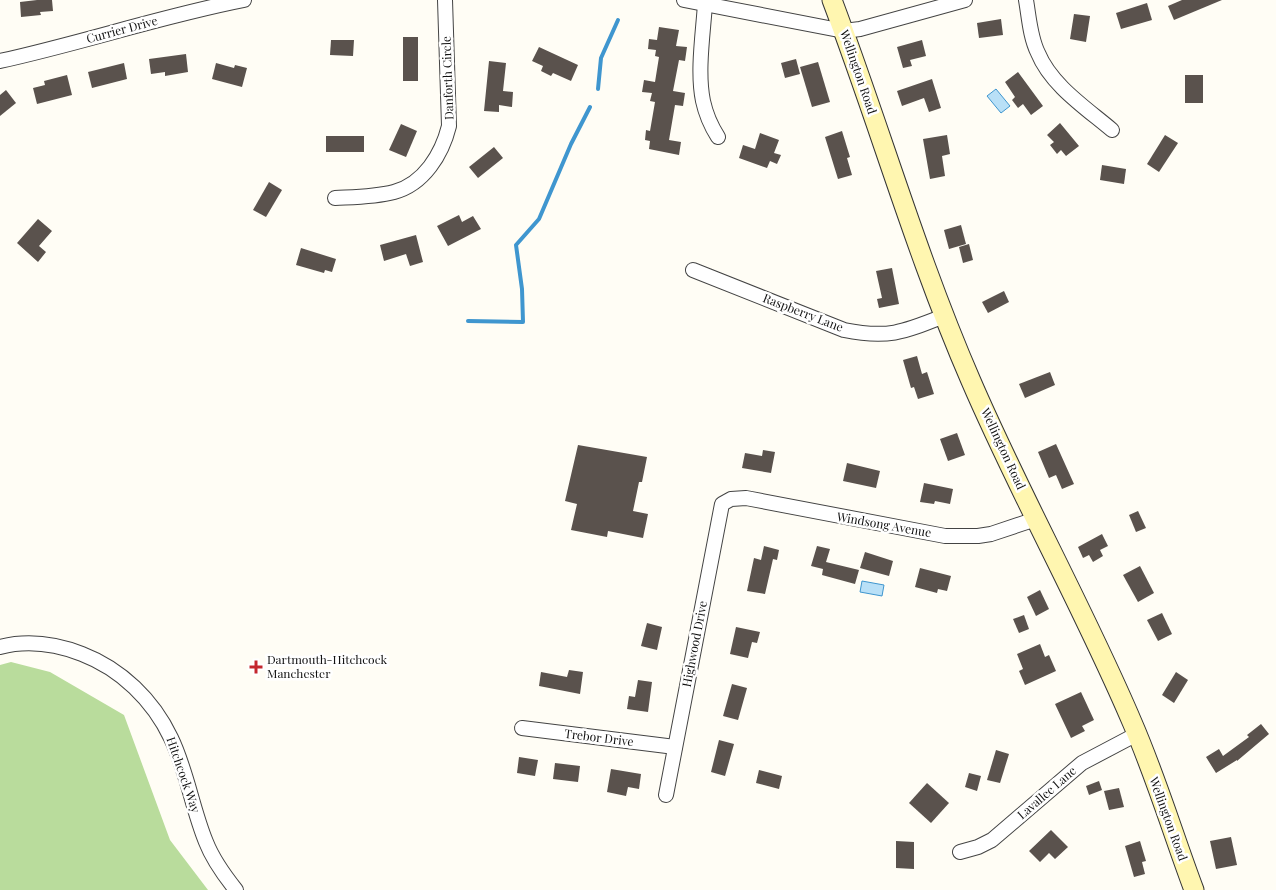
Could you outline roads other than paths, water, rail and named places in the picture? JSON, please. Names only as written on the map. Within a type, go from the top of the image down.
[{"type":"main road","name":"Wellington Road","points":[[832,0],[916,243],[944,316],[985,413],[1104,660],[1137,734],[1194,890]]},
{"type":"street","name":"Currier Drive","points":[[0,61],[204,8],[244,0]]},
{"type":"street","name":"Danforth Circle","points":[[335,198],[396,192],[420,177],[430,168],[438,156],[445,143],[449,126],[445,0]]},
{"type":"street","points":[[684,0],[844,31],[860,29],[966,0]]},
{"type":"street","points":[[1026,0],[1032,35],[1038,53],[1049,72],[1064,88],[1112,130]]},
{"type":"street","points":[[705,4],[701,71],[703,101],[709,122],[718,137]]},
{"type":"street","name":"Raspberry Lane","points":[[693,270],[844,330],[862,334],[898,333],[944,316]]},
{"type":"street","name":"Windsong Avenue","points":[[731,498],[746,498],[945,536],[965,537],[984,535],[1036,519]]},
{"type":"street","name":"Highwood Drive","points":[[666,795],[722,504],[731,498]]},
{"type":"street","name":"Hitchcock Way","points":[[0,647],[16,643],[71,650],[96,660],[120,675],[141,693],[158,714],[172,738],[206,843],[219,868],[236,890]]},
{"type":"street","name":"Trebor Drive","points":[[522,728],[675,747]]},
{"type":"street","name":"Lavallee Lane","points":[[960,852],[978,847],[992,840],[1082,763],[1137,734]]},
{"type":"water","points":[[996,89],[1010,106],[1001,113],[987,96]]},
{"type":"water","points":[[862,581],[884,585],[882,596],[860,592]]},
{"type":"waterway","points":[[598,89],[601,58],[618,20]]},
{"type":"waterway","points":[[468,321],[523,322],[522,289],[516,245],[539,219],[571,144],[590,107]]},
{"type":"place","name":"Dartmouth-Hitchcock Manchester","points":[[256,667]]}]
